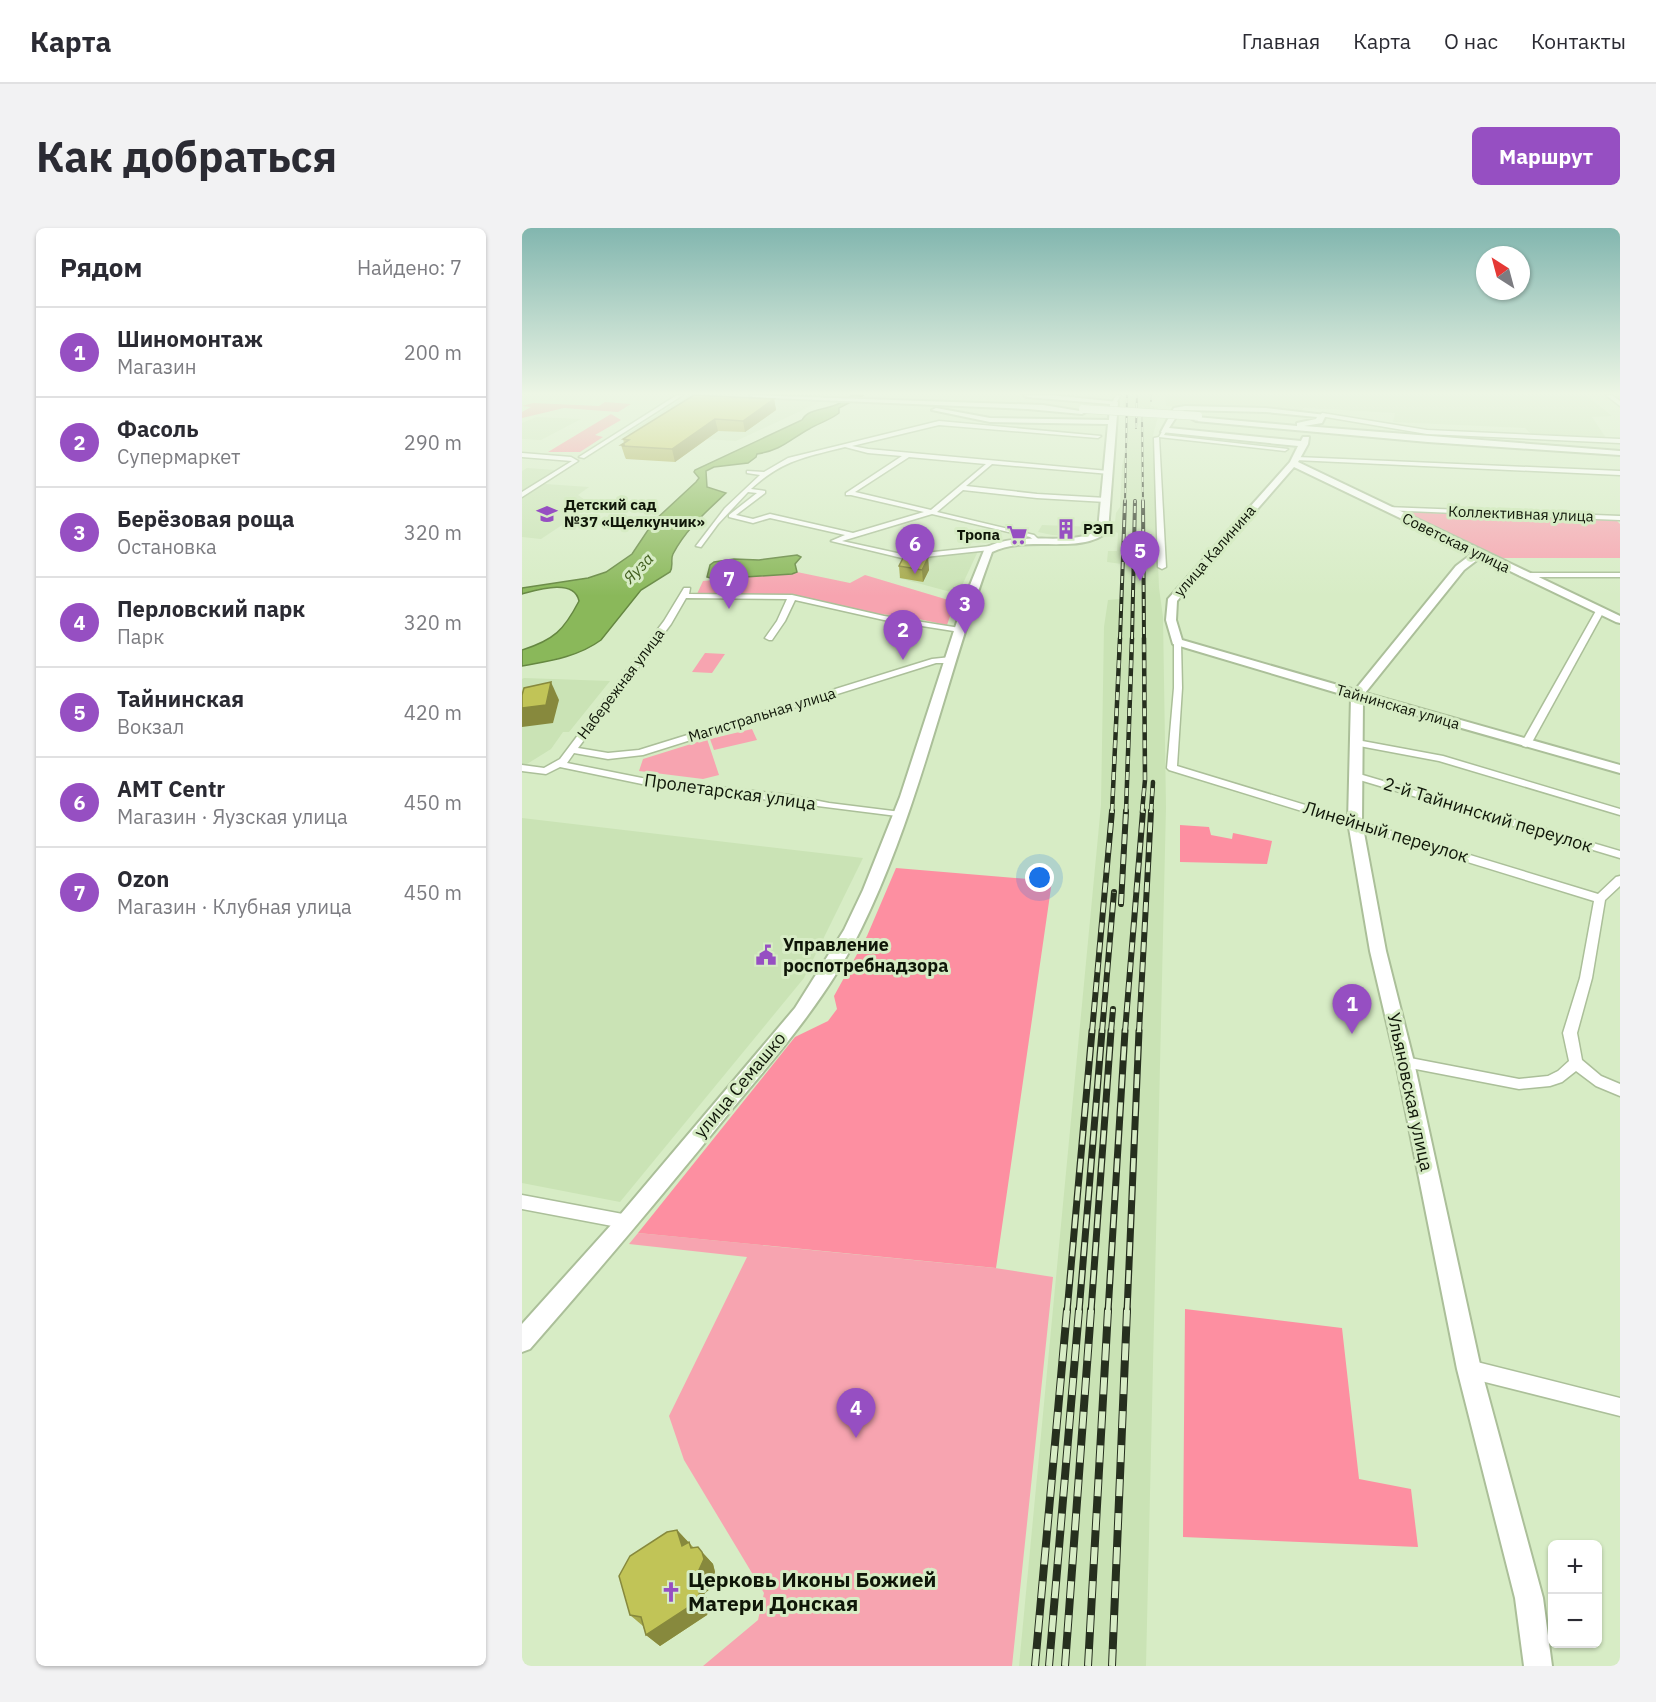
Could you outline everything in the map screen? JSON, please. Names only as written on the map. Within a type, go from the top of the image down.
[{"type":"main road","points":[[990,548],[1003,543],[1035,539],[1078,540],[1096,537],[1104,529],[1109,462]]},
{"type":"main road","name":"улица Калинина","points":[[1177,642],[1171,620],[1172,601],[1294,462]]},
{"type":"main road","name":"Советская улица","points":[[1297,462],[1478,554],[1620,620]]},
{"type":"main road","name":"улица Семашко","points":[[522,1341],[628,1222],[801,1013],[818,987],[863,910],[904,806],[985,555],[990,548]]},
{"type":"main road","points":[[1358,695],[1460,568],[1478,554]]},
{"type":"main road","name":"Тайнинская улица","points":[[1177,642],[1526,744],[1620,769]]},
{"type":"main road","name":"Ульяновская улица","points":[[1358,695],[1355,822],[1378,951],[1405,1062],[1469,1369],[1529,1598],[1538,1666]]},
{"type":"street","points":[[522,495],[571,462]]},
{"type":"street","points":[[699,546],[715,522],[748,490],[782,462]]},
{"type":"street","points":[[897,462],[849,494],[1032,536],[1035,539]]},
{"type":"street","points":[[990,548],[906,557],[834,541],[933,513],[991,462]]},
{"type":"street","points":[[1003,462],[1108,473]]},
{"type":"street","points":[[1161,462],[1162,567]]},
{"type":"street","points":[[1325,462],[1620,473]]},
{"type":"street","points":[[749,472],[766,474]]},
{"type":"street","points":[[964,488],[1106,500]]},
{"type":"street","points":[[748,490],[763,492],[731,516],[753,521],[770,516],[853,535]]},
{"type":"street","name":"Коллективная улица","points":[[1386,509],[1620,518]]},
{"type":"street","points":[[1523,574],[1620,575]]},
{"type":"street","name":"Набережная улица","points":[[522,768],[546,771],[559,765],[668,622],[686,592],[792,597]]},
{"type":"street","points":[[769,638],[781,621],[792,597],[884,618],[960,630]]},
{"type":"street","points":[[1526,744],[1600,611]]},
{"type":"street","name":"Линейный переулок","points":[[1177,642],[1178,688],[1172,768],[1355,822],[1600,899]]},
{"type":"street","name":"Магистральная улица","points":[[572,750],[608,756],[640,753],[935,661],[951,660]]},
{"type":"street","points":[[1357,743],[1440,758],[1620,812]]},
{"type":"street","name":"Пролетарская улица","points":[[559,765],[642,780],[788,798],[829,806],[904,806]]},
{"type":"street","name":"2-й Тайнинский переулок","points":[[1356,776],[1620,855]]},
{"type":"street","points":[[1620,880],[1600,899],[1586,978],[1569,1033],[1576,1062],[1591,1078],[1620,1090]]},
{"type":"street","points":[[1405,1062],[1519,1084],[1536,1084],[1553,1081],[1566,1074],[1576,1062]]},
{"type":"street","points":[[522,1202],[628,1222]]},
{"type":"street","points":[[1469,1369],[1620,1407]]},
{"type":"shaded area","points":[[1123,462],[1154,462],[1159,588],[1163,617],[1166,807],[1146,1666],[1019,1666],[1101,805],[1104,627],[1108,600],[1120,599],[1122,564],[1107,562],[1108,551],[1117,551],[1118,533],[1114,531],[1116,513],[1120,507]]},
{"type":"shaded area","points":[[527,468],[555,471],[522,491],[522,471]]},
{"type":"shaded area","name":"Детский сад №37 «Щелкунчик»","points":[[545,484],[589,487],[578,495],[585,500],[574,509],[571,519],[541,539],[522,537],[522,498]]},
{"type":"shaded area","points":[[1401,512],[1616,520],[1620,524],[1620,558],[1501,558]]},
{"type":"shaded area","points":[[1042,525],[1095,527],[1094,532],[1080,537],[1038,532]]},
{"type":"shaded area","points":[[979,549],[958,594],[899,578],[911,558]]},
{"type":"shaded area","points":[[797,572],[850,583],[865,575],[955,602],[947,625],[904,616],[877,614],[788,594],[697,594],[703,581]]},
{"type":"shaded area","points":[[705,653],[725,654],[712,673],[692,672]]},
{"type":"shaded area","points":[[522,679],[610,681],[569,732],[563,732],[551,749],[527,764],[522,764]]},
{"type":"shaded area","points":[[752,729],[757,740],[714,750],[710,739]]},
{"type":"shaded area","points":[[707,739],[719,775],[703,779],[639,771],[643,759]]},
{"type":"shaded area","points":[[522,818],[863,858],[804,978],[620,1202],[522,1183]]},
{"type":"shaded area","points":[[1180,825],[1209,827],[1211,835],[1232,839],[1233,833],[1272,841],[1267,864],[1180,862]]},
{"type":"shaded area","points":[[896,868],[1052,881],[996,1268],[638,1233],[795,1037],[828,1021],[837,1009],[834,996],[867,936]]},
{"type":"shaded area","points":[[638,1233],[995,1268],[1053,1277],[1012,1666],[703,1666],[758,1620],[764,1593],[684,1460],[669,1416],[747,1257],[629,1244]]},
{"type":"shaded area","points":[[1185,1309],[1342,1328],[1359,1479],[1411,1489],[1418,1547],[1183,1537]]},
{"type":"water","name":"Яуза","points":[[712,462],[749,462],[714,467],[706,471],[707,487],[726,493],[684,537],[673,554],[670,572],[641,590],[601,640],[583,651],[563,658],[522,666],[522,650],[557,633],[579,601],[576,594],[563,588],[545,588],[522,594],[522,588],[588,578],[606,572],[632,554],[654,521],[696,482],[699,478],[695,470]]},
{"type":"water","points":[[797,555],[801,557],[795,564],[797,572],[792,574],[714,579],[707,577],[710,565],[714,562]]},
{"type":"building","points":[[903,558],[928,558],[922,570],[899,566]]},
{"type":"building","points":[[551,682],[546,705],[522,708],[524,688]]},
{"type":"building","name":"Церковь Иконы Божией Матери Донская","points":[[677,1530],[682,1546],[689,1542],[691,1548],[698,1547],[702,1552],[704,1559],[699,1570],[701,1575],[693,1582],[700,1592],[695,1603],[646,1635],[641,1617],[630,1615],[619,1576],[630,1556],[667,1532]]},
{"type":"railway","points":[[1125,503],[1126,462]]},
{"type":"railway","points":[[1143,462],[1143,503]]},
{"type":"railway","points":[[1120,639],[1125,501]]},
{"type":"railway","points":[[1132,639],[1135,501]]},
{"type":"railway","points":[[1143,501],[1144,639]]},
{"type":"railway","points":[[1112,812],[1120,638]]},
{"type":"railway","points":[[1126,812],[1132,638]]},
{"type":"railway","points":[[1142,812],[1145,780],[1144,638]]},
{"type":"railway","points":[[1151,812],[1153,782]]},
{"type":"railway","points":[[1092,1032],[1112,811]]},
{"type":"railway","points":[[1121,904],[1126,811]]},
{"type":"railway","points":[[1125,1032],[1143,811]]},
{"type":"railway","points":[[1139,1032],[1151,811]]},
{"type":"railway","points":[[1102,1032],[1114,892]]},
{"type":"railway","points":[[1111,1032],[1113,1009]]},
{"type":"railway","points":[[1067,1312],[1092,1031]]},
{"type":"railway","points":[[1079,1312],[1102,1031]]},
{"type":"railway","points":[[1091,1312],[1111,1031]]},
{"type":"railway","points":[[1108,1312],[1125,1031]]},
{"type":"railway","points":[[1127,1312],[1139,1031]]},
{"type":"railway","points":[[1035,1666],[1067,1310]]},
{"type":"railway","points":[[1049,1666],[1079,1310]]},
{"type":"railway","points":[[1065,1666],[1091,1310]]},
{"type":"railway","points":[[1088,1666],[1108,1310]]},
{"type":"railway","points":[[1112,1666],[1127,1310]]},
{"type":"place","name":"Детский сад №37 «Щелкунчик»","points":[[547,514]]},
{"type":"place","name":"РЭП","points":[[1066,529]]},
{"type":"place","name":"Тропа","points":[[1017,535]]},
{"type":"place","name":"AMT Centr","points":[[915,574]]},
{"type":"place","name":"Тайнинская","points":[[1140,581]]},
{"type":"place","name":"Ozon","points":[[729,609]]},
{"type":"place","name":"Берёзовая роща","points":[[965,634]]},
{"type":"place","name":"Фасоль","points":[[903,660]]},
{"type":"place","name":"Управление роспотребнадзора","points":[[766,955]]},
{"type":"place","name":"Шиномонтаж","points":[[1352,1034]]},
{"type":"place","name":"Перловский парк","points":[[856,1438]]},
{"type":"place","name":"Церковь Иконы Божией Матери Донская","points":[[671,1592]]}]
